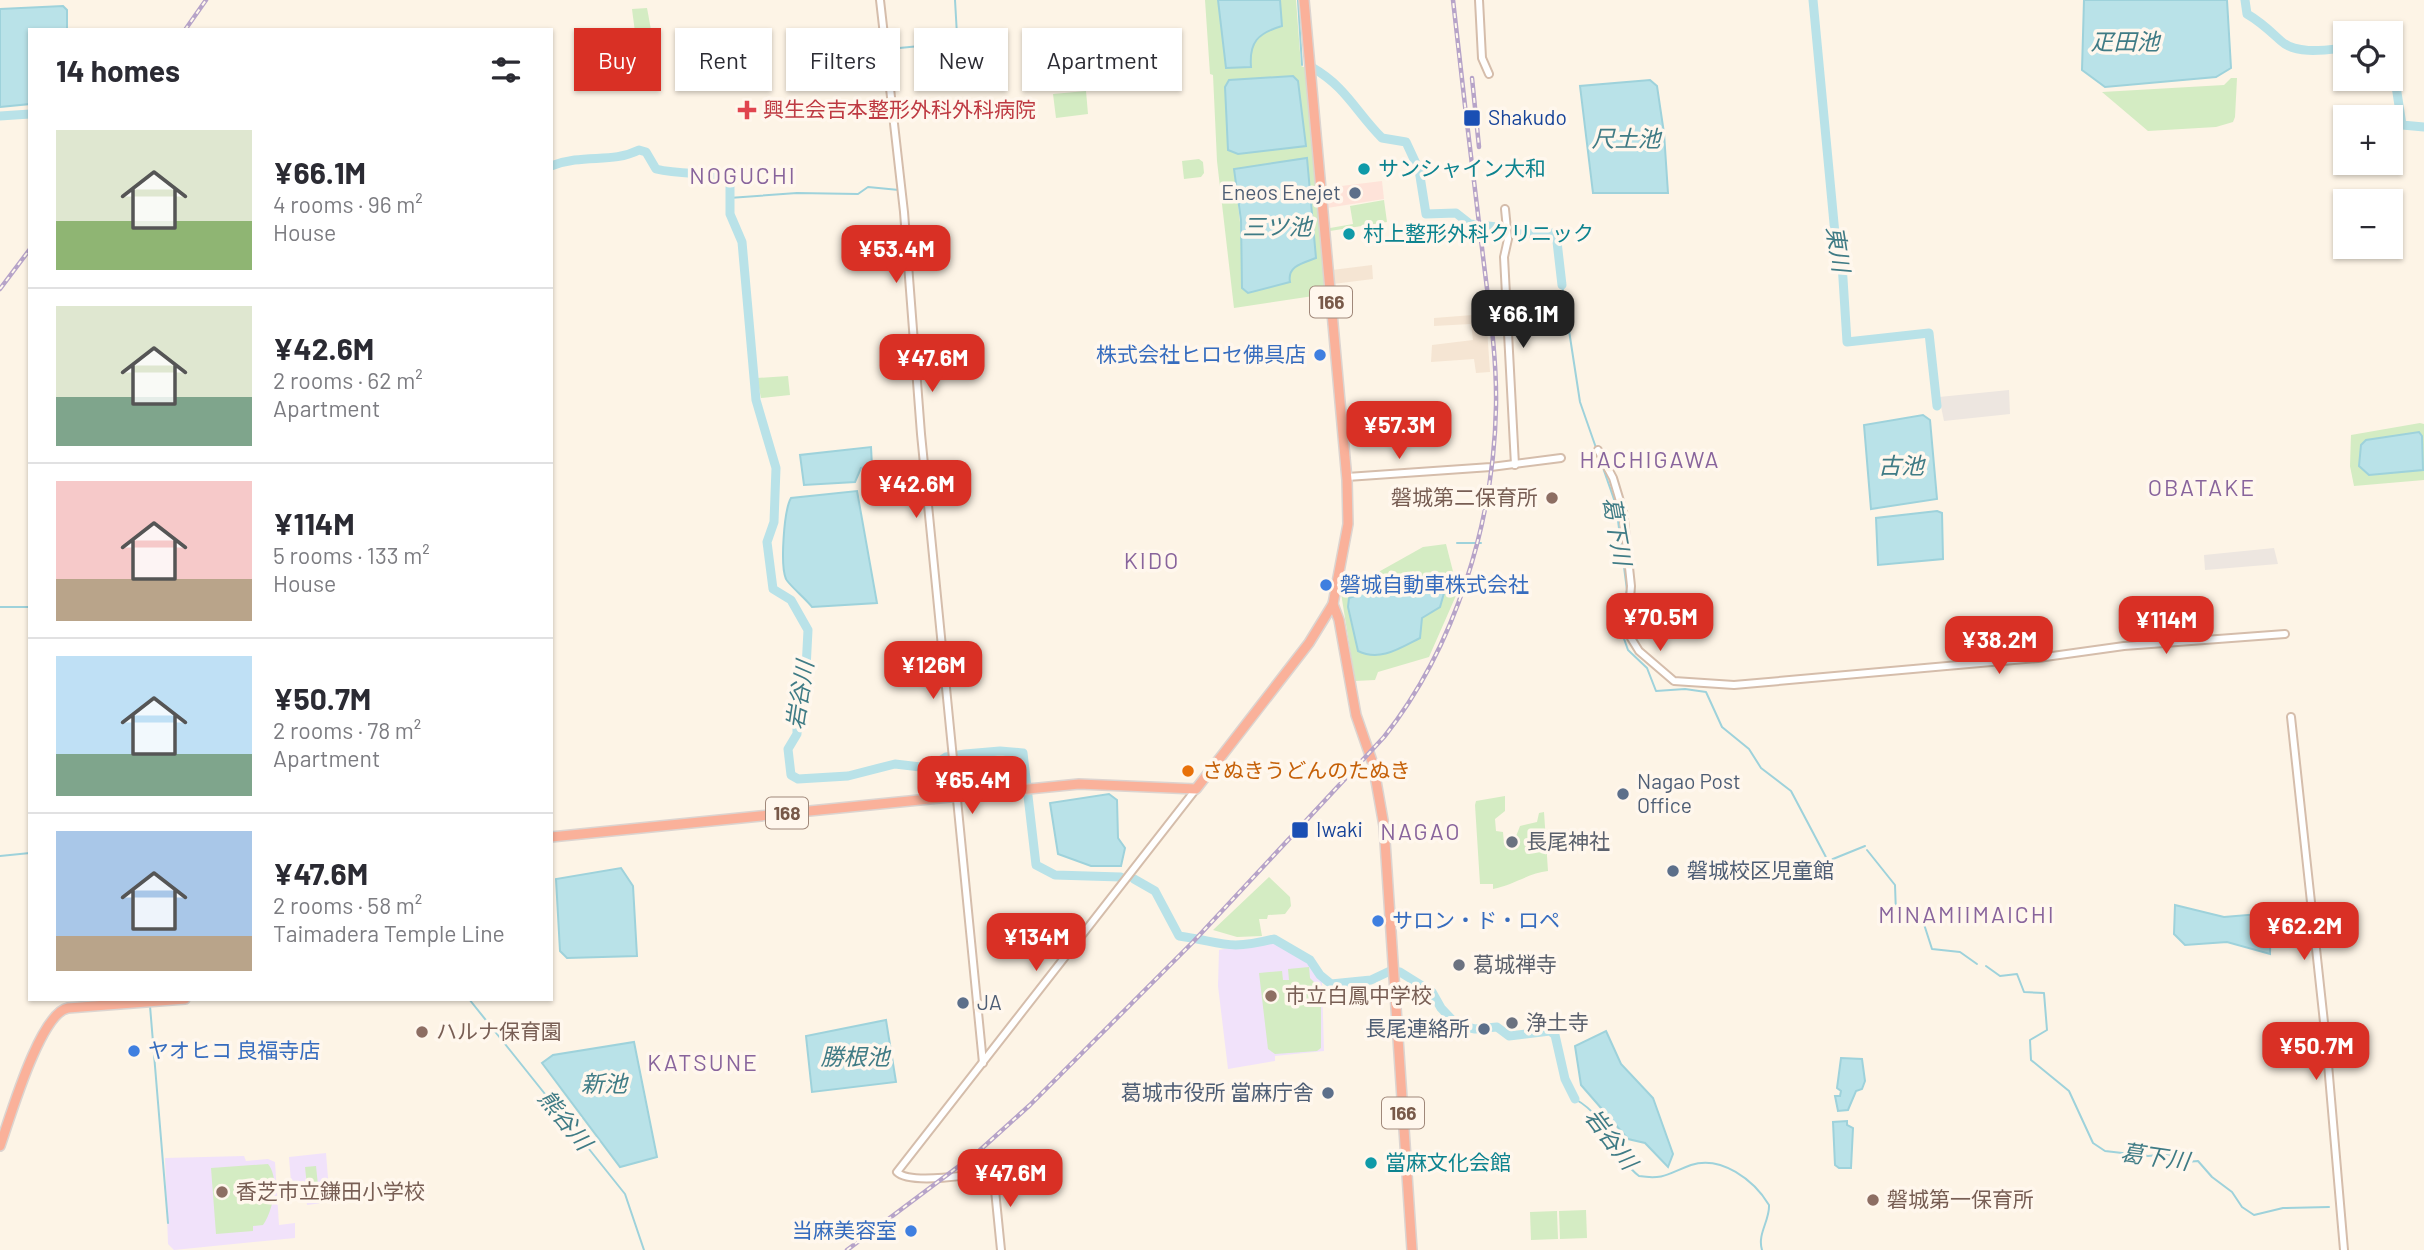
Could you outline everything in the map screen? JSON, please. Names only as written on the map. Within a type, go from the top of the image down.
[{"type":"highway","name":"166","points":[[1304,0],[1347,477],[1348,524],[1333,604],[1339,620],[1356,715],[1373,764],[1381,801],[1412,1250]]},
{"type":"highway","points":[[1196,789],[1309,643],[1333,604]]},
{"type":"highway","name":"168","points":[[553,837],[1079,784],[1196,789]]},
{"type":"highway","points":[[0,1146],[40,1039],[53,1016],[68,1008],[159,1001]]},
{"type":"street","points":[[880,0],[904,212],[922,448],[983,1063]]},
{"type":"street","points":[[1479,0],[1482,58],[1489,74]]},
{"type":"street","points":[[1505,209],[1508,238],[1504,257],[1515,465]]},
{"type":"street","points":[[1598,450],[1613,478],[1623,511],[1631,586],[1628,617],[1631,638],[1639,651],[1674,681],[1716,685],[1746,684],[2038,659],[2138,645],[2285,634]]},
{"type":"street","points":[[1347,477],[1515,465],[1561,458]]},
{"type":"street","points":[[2291,717],[2321,991],[2344,1250]]},
{"type":"street","points":[[1001,1250],[993,1170],[955,1178],[908,1177],[897,1172],[1196,789]]},
{"type":"shaded area","name":"Eneos Enejet","points":[[1382,181],[1384,199],[1327,208],[1325,188]]},
{"type":"shaded area","points":[[1372,265],[1373,279],[1333,284],[1332,270]]},
{"type":"shaded area","points":[[1486,314],[1490,372],[1476,373],[1474,359],[1431,362],[1432,345],[1473,340],[1471,324],[1434,326],[1434,318]]},
{"type":"shaded area","points":[[2009,390],[2010,414],[1944,421],[1939,397]]},
{"type":"shaded area","points":[[2274,548],[2278,564],[2205,570],[2204,555]]},
{"type":"shaded area","name":"市立白鳳中学校","points":[[1273,940],[1307,960],[1322,982],[1324,1051],[1275,1056],[1275,1061],[1228,1069],[1218,986],[1219,950]]},
{"type":"shaded area","points":[[326,1153],[330,1202],[307,1205],[304,1181],[291,1182],[289,1157]]},
{"type":"shaded area","name":"香芝市立鎌田小学校","points":[[244,1156],[246,1161],[268,1159],[275,1162],[279,1225],[295,1223],[295,1238],[174,1250],[168,1244],[165,1158]]},
{"type":"green space","points":[[1205,0],[1218,0],[1226,68],[1248,53],[1262,35],[1282,26],[1280,0],[1296,0],[1301,66],[1306,68],[1327,306],[1320,295],[1234,308],[1217,161],[1213,75],[1210,74]],"holes":[[[1234,169],[1294,267],[1289,273],[1289,282],[1248,293]]]},
{"type":"green space","points":[[647,8],[651,28],[634,28],[632,9]]},
{"type":"green space","points":[[2231,78],[2237,78],[2235,117],[2233,122],[2216,127],[2148,131],[2102,92],[2224,85]]},
{"type":"green space","points":[[1086,91],[1088,114],[1056,118],[1053,94]]},
{"type":"green space","points":[[1199,159],[1203,162],[1204,173],[1201,177],[1184,179],[1182,161]]},
{"type":"green space","points":[[1384,200],[1387,222],[1330,231],[1330,228],[1353,224],[1350,206]]},
{"type":"green space","points":[[788,376],[790,395],[761,398],[757,378]]},
{"type":"green space","points":[[2424,424],[2424,480],[2354,486],[2350,466],[2351,435]]},
{"type":"green space","points":[[1446,544],[1458,591],[1429,657],[1378,672],[1375,680],[1355,681],[1341,593],[1423,547]]},
{"type":"green space","name":"長尾神社","points":[[1505,796],[1505,811],[1495,819],[1496,831],[1503,832],[1504,844],[1513,844],[1520,826],[1537,822],[1539,813],[1544,812],[1548,871],[1493,889],[1493,884],[1480,884],[1475,805],[1476,801]]},
{"type":"green space","points":[[1269,877],[1290,897],[1291,906],[1285,914],[1268,915],[1267,919],[1259,919],[1262,936],[1237,937],[1213,930]]},
{"type":"green space","points":[[1309,967],[1310,978],[1321,989],[1321,1048],[1317,1051],[1275,1054],[1268,1049],[1259,973],[1282,971],[1283,980],[1289,980],[1288,969]]},
{"type":"green space","points":[[268,1164],[274,1177],[274,1194],[270,1212],[263,1225],[253,1226],[253,1231],[216,1234],[211,1168]]},
{"type":"green space","points":[[316,1166],[319,1195],[308,1196],[305,1167]]},
{"type":"green space","points":[[1586,1210],[1587,1238],[1560,1239],[1559,1211]]},
{"type":"green space","points":[[1557,1211],[1558,1239],[1531,1240],[1530,1212]]},
{"type":"water","points":[[1218,0],[1280,0],[1282,26],[1261,35],[1257,40],[1252,51],[1251,67],[1226,68]]},
{"type":"water","name":"疋田池","points":[[2084,0],[2227,0],[2231,68],[2216,77],[2105,87],[2082,70]]},
{"type":"water","points":[[63,6],[67,10],[67,28],[28,28],[28,104],[0,107],[0,9]]},
{"type":"water","name":"三ツ池","points":[[1293,76],[1298,81],[1306,146],[1238,154],[1228,150],[1225,87],[1229,80]]},
{"type":"water","name":"尺土池","points":[[1650,80],[1657,86],[1664,133],[1668,193],[1593,193],[1580,86]]},
{"type":"water","name":"三ツ池","points":[[1307,158],[1316,258],[1293,269],[1290,282],[1248,293],[1242,288],[1241,220],[1234,169]]},
{"type":"water","name":"古池","points":[[1923,415],[1930,420],[1937,499],[1871,509],[1864,425]]},
{"type":"water","points":[[2419,432],[2422,436],[2423,470],[2369,475],[2359,466],[2361,445],[2366,440]]},
{"type":"water","points":[[871,447],[872,466],[861,468],[855,482],[804,485],[800,455]]},
{"type":"water","points":[[857,491],[877,603],[812,607],[787,581],[784,572],[786,514],[791,498]]},
{"type":"water","points":[[1937,511],[1942,513],[1943,559],[1878,565],[1876,518]]},
{"type":"water","points":[[1416,575],[1437,580],[1444,593],[1440,607],[1422,618],[1420,638],[1382,654],[1358,651],[1348,607],[1349,598]]},
{"type":"water","points":[[1109,794],[1117,800],[1118,838],[1125,848],[1121,866],[1091,866],[1058,854],[1050,803]]},
{"type":"water","points":[[621,868],[633,886],[637,956],[567,958],[560,951],[556,879]]},
{"type":"water","points":[[2175,905],[2224,917],[2271,913],[2270,954],[2227,942],[2185,945],[2174,934]]},
{"type":"water","name":"勝根池","points":[[886,1020],[896,1082],[812,1092],[806,1036]]},
{"type":"water","points":[[1606,1031],[1621,1064],[1653,1098],[1673,1154],[1668,1167],[1645,1143],[1628,1139],[1581,1085],[1575,1046]]},
{"type":"water","name":"新池","points":[[634,1042],[657,1157],[620,1167],[542,1063],[553,1055]]},
{"type":"water","points":[[1841,1058],[1862,1059],[1865,1081],[1862,1089],[1856,1091],[1848,1110],[1838,1111],[1835,1096],[1840,1096],[1841,1091],[1837,1088]]},
{"type":"water","points":[[1847,1121],[1847,1125],[1853,1128],[1851,1168],[1839,1168],[1835,1165],[1833,1122]]},
{"type":"waterway","name":"葛下川","points":[[900,48],[951,43],[957,35],[955,0]]},
{"type":"waterway","name":"葛下川","points":[[1298,0],[1302,65]]},
{"type":"waterway","name":"東川","points":[[1813,0],[1835,234],[1842,263],[1847,342],[1929,333],[1937,406]]},
{"type":"waterway","points":[[2245,0],[2247,14],[2287,45],[2303,50],[2333,50]]},
{"type":"waterway","name":"葛下川","points":[[1313,68],[1334,83],[1382,138],[1406,142],[1419,170],[1426,214],[1456,213],[1470,224],[1497,227],[1512,234],[1556,233],[1562,285]]},
{"type":"waterway","points":[[2397,91],[2402,125],[2424,127]]},
{"type":"waterway","name":"葛下川","points":[[0,116],[28,114]]},
{"type":"waterway","name":"岩谷川","points":[[553,165],[575,160],[618,157],[639,150],[646,152],[656,169],[719,175],[728,177],[730,181],[730,214],[742,242],[756,400],[776,468],[774,522],[767,542],[773,589],[791,600],[808,630],[805,688],[797,717],[797,734],[788,749],[791,775],[798,779],[848,776],[895,764],[929,768],[946,757],[965,754],[1000,751],[1023,753],[1036,865],[1055,875],[1121,877]]},
{"type":"waterway","name":"葛下川","points":[[729,198],[797,193],[858,194],[868,187],[899,190]]},
{"type":"waterway","name":"葛下川","points":[[1562,285],[1580,402],[1616,505],[1627,590],[1622,615],[1623,636],[1628,650],[1647,668],[1656,691],[1685,689],[1706,692],[1722,727],[1749,749],[1761,768],[1791,791],[1828,861],[1865,846]]},
{"type":"waterway","points":[[1457,543],[1481,543]]},
{"type":"waterway","name":"熊谷川","points":[[0,607],[28,607]]},
{"type":"waterway","name":"葛下川","points":[[1867,850],[1895,885],[1896,914],[1916,913],[1922,918],[1932,949],[1960,952],[1977,964]]},
{"type":"waterway","points":[[0,856],[28,853]]},
{"type":"waterway","name":"岩谷川","points":[[1134,879],[1155,891],[1179,936],[1234,945],[1274,939],[1310,960],[1320,975],[1331,984],[1371,980],[1390,971],[1400,972],[1432,992],[1441,1008],[1457,1025],[1475,1029],[1497,1027],[1509,1036],[1550,1031],[1555,1035],[1565,1079],[1575,1099]]},
{"type":"waterway","name":"葛下川","points":[[1986,966],[2000,976],[2017,974],[2024,992],[2044,993],[2047,1030],[2030,1040],[2031,1060],[2069,1091],[2093,1143],[2105,1151],[2148,1156],[2168,1154],[2186,1162],[2198,1161],[2212,1177],[2232,1192],[2242,1207],[2254,1215],[2283,1208],[2329,1207]]},
{"type":"waterway","name":"熊谷川","points":[[471,1001],[625,1194],[644,1250]]},
{"type":"waterway","points":[[150,1006],[168,1223]]},
{"type":"waterway","name":"岩谷川","points":[[1575,1099],[1596,1117],[1623,1158],[1639,1176],[1661,1176],[1702,1163],[1725,1167],[1746,1179],[1769,1205],[1761,1238],[1762,1250]]},
{"type":"railway","points":[[186,28],[206,0]]},
{"type":"railway","points":[[847,1250],[979,1151],[1030,1105],[1193,942],[1384,737],[1432,663],[1451,623],[1479,537],[1494,450],[1496,406],[1492,327],[1453,0]]},
{"type":"railway","points":[[1472,78],[1479,147]]},
{"type":"railway","points":[[0,289],[28,252]]},
{"type":"place","name":"興生会吉本整形外科外科病院","points":[[747,110]]},
{"type":"place","name":"Shakudo","points":[[1472,118]]},
{"type":"place","name":"サンシャイン大和","points":[[1364,169]]},
{"type":"place","name":"Eneos Enejet","points":[[1355,193]]},
{"type":"place","name":"村上整形外科クリニック","points":[[1349,234]]},
{"type":"place","name":"株式会社ヒロセ佛具店","points":[[1320,355]]},
{"type":"place","name":"磐城第二保育所","points":[[1552,498]]},
{"type":"place","name":"磐城自動車株式会社","points":[[1326,585]]},
{"type":"place","name":"さぬきうどんのたぬき","points":[[1188,771]]},
{"type":"place","name":"Nagao Post Office","points":[[1623,794]]},
{"type":"place","name":"Iwaki","points":[[1300,830]]},
{"type":"place","name":"長尾神社","points":[[1512,842]]},
{"type":"place","name":"磐城校区児童館","points":[[1673,871]]},
{"type":"place","name":"サロン・ド・ロペ","points":[[1378,921]]},
{"type":"place","name":"葛城禅寺","points":[[1459,965]]},
{"type":"place","name":"市立白鳳中学校","points":[[1271,996]]},
{"type":"place","name":"JA","points":[[963,1003]]},
{"type":"place","name":"浄土寺","points":[[1512,1023]]},
{"type":"place","name":"長尾連絡所","points":[[1484,1029]]},
{"type":"place","name":"ハルナ保育園","points":[[422,1032]]},
{"type":"place","name":"ヤオヒコ 良福寺店","points":[[134,1051]]},
{"type":"place","name":"葛城市役所 當麻庁舎","points":[[1328,1093]]},
{"type":"place","name":"當麻文化会館","points":[[1371,1163]]},
{"type":"place","name":"香芝市立鎌田小学校","points":[[222,1192]]},
{"type":"place","name":"磐城第一保育所","points":[[1873,1200]]},
{"type":"place","name":"当麻美容室","points":[[911,1231]]},
{"type":"district","name":"NOGUCHI","points":[[743,176]]},
{"type":"district","name":"HACHIGAWA","points":[[1650,460]]},
{"type":"district","name":"OBATAKE","points":[[2202,488]]},
{"type":"district","name":"KIDO","points":[[1152,561]]},
{"type":"district","name":"NAGAO","points":[[1421,832]]},
{"type":"district","name":"MINAMIIMAICHI","points":[[1967,915]]},
{"type":"district","name":"KATSUNE","points":[[703,1063]]}]
